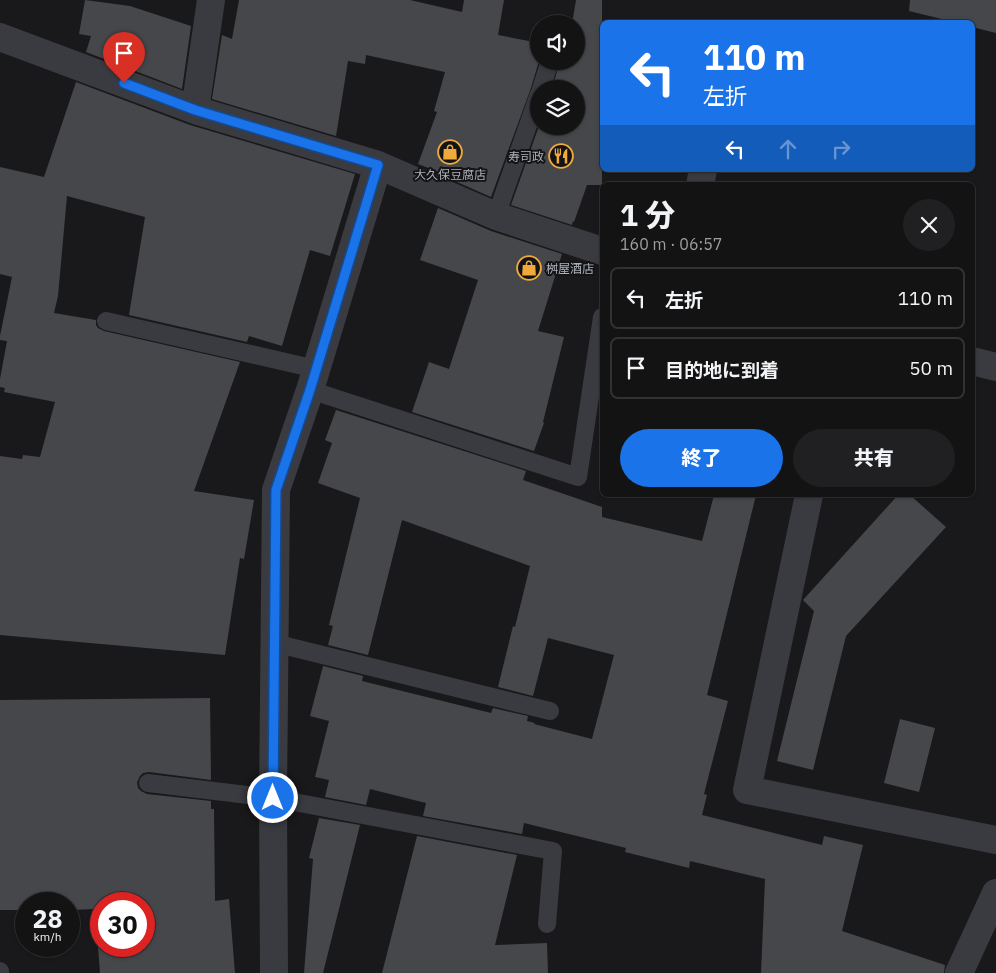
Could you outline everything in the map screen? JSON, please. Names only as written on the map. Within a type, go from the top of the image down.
[{"type":"street","points":[[195,110],[211,0]]},
{"type":"street","points":[[0,36],[195,110],[378,165],[496,216],[600,250]]},
{"type":"street","points":[[274,973],[273,798],[276,490],[313,380],[378,165]]},
{"type":"street","points":[[975,362],[996,367]]},
{"type":"street","points":[[809,497],[747,790],[996,840]]},
{"type":"street","points":[[959,973],[996,893]]},
{"type":"lane","points":[[496,216],[530,120]]},
{"type":"lane","points":[[106,321],[313,380],[578,477],[600,330]]},
{"type":"lane","points":[[274,643],[550,711]]},
{"type":"lane","points":[[148,783],[273,798],[553,851],[547,924]]},
{"type":"building","points":[[85,0],[130,6],[191,26],[182,89],[86,52],[91,36],[79,34]]},
{"type":"building","points":[[239,0],[410,0],[462,12],[464,0],[504,0],[498,35],[530,41],[530,70],[536,70],[533,80],[530,80],[530,91],[491,197],[448,178],[449,176],[418,164],[437,112],[434,111],[445,72],[366,55],[365,64],[348,61],[336,136],[212,99],[222,35],[232,39]]},
{"type":"building","points":[[576,0],[602,0],[602,20],[600,20],[600,172],[602,172],[602,182],[600,182],[600,185],[587,185],[572,225],[511,205],[536,135],[585,135],[585,80],[555,80],[557,70],[585,70],[585,15],[574,15]]},
{"type":"building","points":[[910,0],[996,0],[996,33],[975,28],[975,20],[946,20],[909,11]]},
{"type":"building","points":[[76,82],[190,125],[355,174],[330,256],[310,250],[282,346],[249,336],[247,342],[129,315],[145,217],[67,196],[58,296],[54,313],[96,320],[98,328],[104,331],[240,362],[194,491],[254,500],[244,559],[240,558],[225,655],[0,635],[0,456],[22,459],[23,455],[40,457],[55,402],[4,392],[5,388],[0,387],[7,341],[0,340],[0,336],[12,277],[0,274],[0,167],[44,177]]},
{"type":"building","points":[[438,208],[491,231],[562,254],[538,331],[564,337],[544,423],[534,451],[412,412],[429,362],[449,369],[478,280],[420,260]]},
{"type":"building","points":[[336,410],[526,471],[523,480],[602,507],[602,517],[702,541],[713,497],[756,497],[707,695],[728,701],[704,794],[707,795],[702,815],[822,845],[824,836],[863,845],[842,931],[945,965],[944,973],[761,973],[765,879],[690,861],[689,868],[625,852],[626,848],[524,823],[522,834],[423,816],[426,803],[370,789],[366,805],[325,797],[329,780],[315,777],[329,721],[310,716],[323,666],[363,676],[362,681],[491,713],[493,708],[528,716],[527,721],[534,724],[592,739],[614,655],[548,638],[533,696],[498,687],[530,566],[402,520],[368,655],[328,645],[333,626],[329,625],[360,498],[318,483],[332,443],[325,440]]},
{"type":"building","points":[[896,497],[912,497],[946,527],[846,636],[813,770],[777,761],[814,611],[803,600]]},
{"type":"building","points":[[210,698],[211,780],[149,772],[143,773],[137,782],[138,788],[147,794],[211,801],[211,809],[214,809],[215,901],[229,899],[235,973],[100,973],[99,957],[155,957],[155,892],[90,892],[90,909],[80,910],[80,892],[15,892],[15,910],[0,910],[0,700]]},
{"type":"building","points":[[900,719],[935,728],[919,792],[884,783]]},
{"type":"building","points":[[319,818],[360,825],[323,973],[304,973],[313,859],[309,858]]},
{"type":"building","points":[[417,836],[517,855],[495,945],[547,943],[548,973],[382,973]]},
{"type":"place","name":"大久保豆腐店","points":[[450,152]]},
{"type":"place","name":"寿司政","points":[[561,156]]},
{"type":"place","name":"桝屋酒店","points":[[529,268]]},
{"type":"route","points":[[124,83],[195,110],[378,165],[310,390],[276,490],[273,798]]}]
